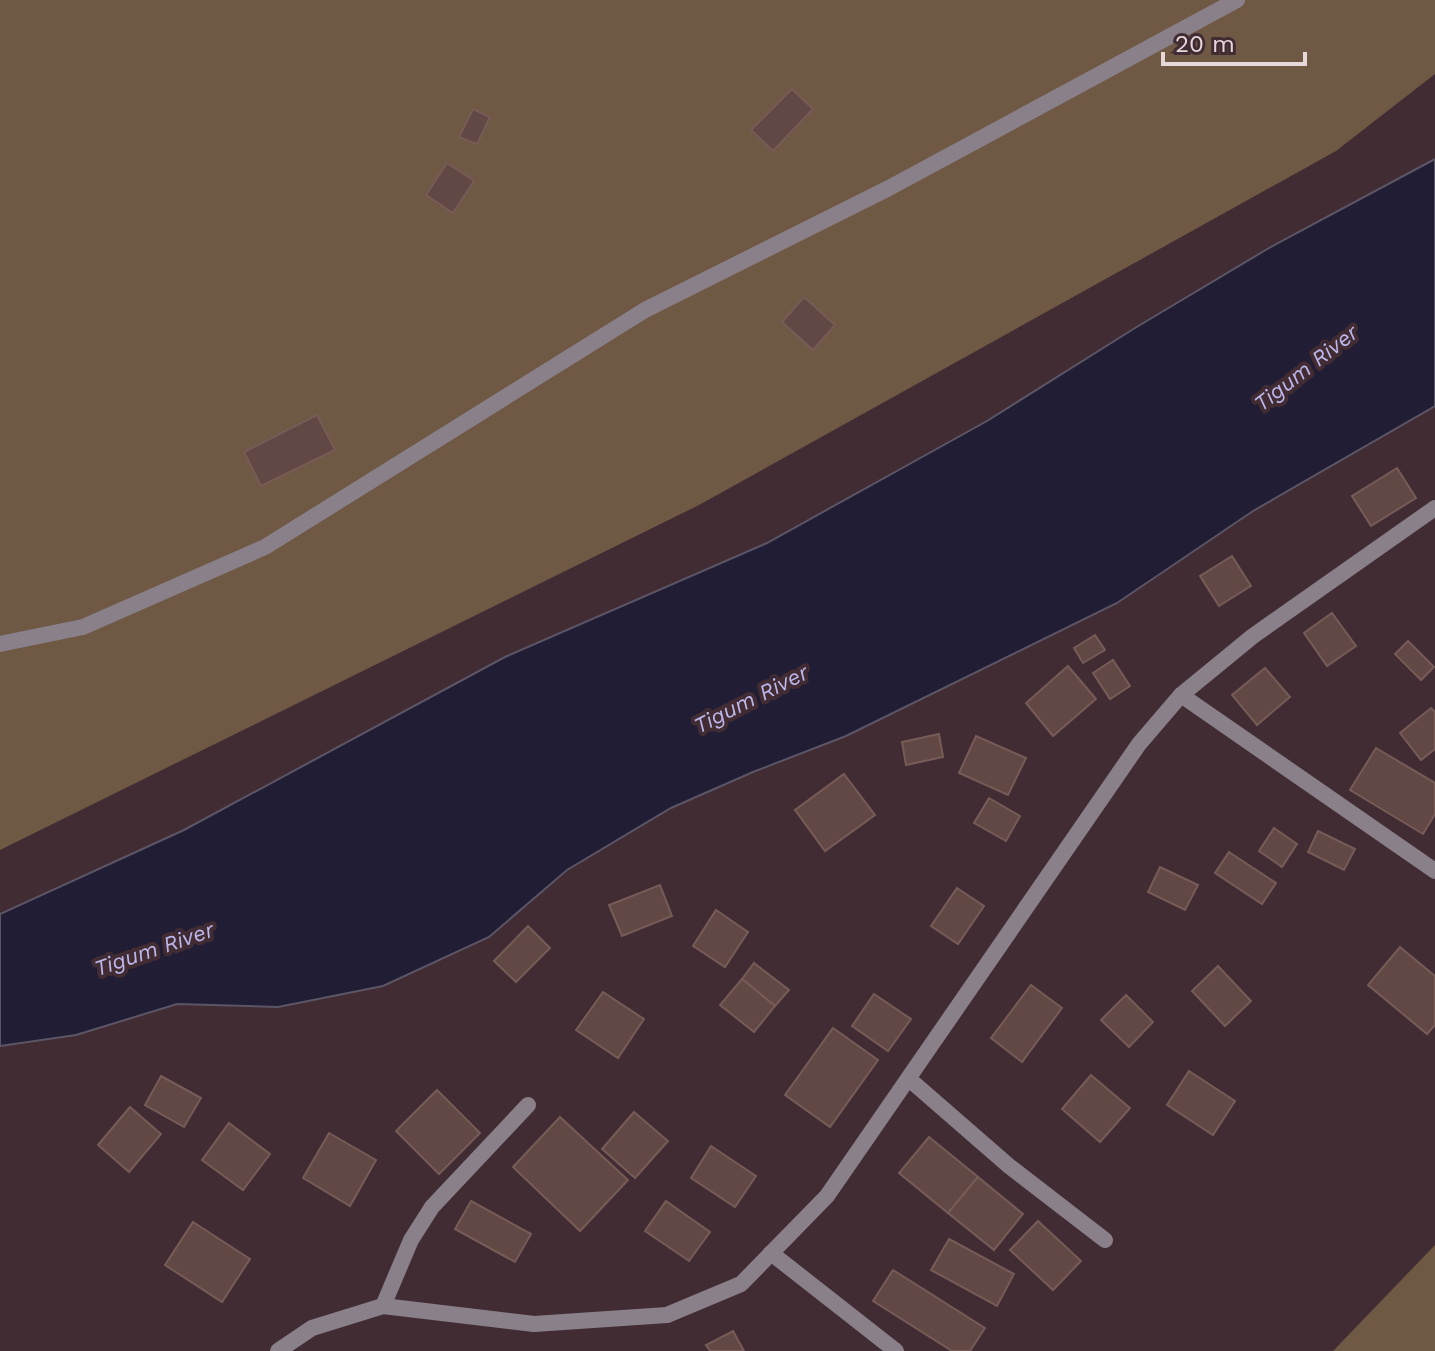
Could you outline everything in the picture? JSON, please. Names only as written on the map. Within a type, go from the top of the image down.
[{"type":"street","points":[[0,644],[83,627],[265,547],[645,310],[889,188],[1237,0]]},
{"type":"street","points":[[278,1351],[312,1328],[383,1306],[534,1324],[667,1315],[741,1284],[827,1196],[1139,744],[1181,695],[1253,636],[1435,508]]},
{"type":"street","points":[[1181,695],[1435,871]]},
{"type":"street","points":[[909,1079],[1009,1166],[1105,1240]]},
{"type":"street","points":[[383,1306],[411,1240],[432,1207],[528,1105]]},
{"type":"street","points":[[771,1253],[896,1351]]},
{"type":"shaded area","points":[[0,0],[1435,0],[1435,74],[1336,151],[699,505],[0,850]]},
{"type":"shaded area","points":[[1435,1245],[1435,1351],[1333,1351]]},
{"type":"water","name":"Tigum River","points":[[1435,159],[1435,406],[1253,511],[1117,603],[846,736],[671,808],[567,870],[489,937],[383,986],[278,1007],[177,1004],[76,1035],[0,1046],[0,914],[184,830],[505,657],[767,543],[987,421],[1269,248]]},
{"type":"building","points":[[792,89],[813,109],[773,151],[751,130]]},
{"type":"building","points":[[473,109],[490,117],[477,144],[459,137]]},
{"type":"building","points":[[447,163],[474,181],[453,213],[426,195]]},
{"type":"building","points":[[804,297],[835,325],[813,350],[782,322]]},
{"type":"building","points":[[317,415],[335,450],[261,486],[244,452]]},
{"type":"building","points":[[1397,468],[1416,498],[1371,526],[1352,496]]},
{"type":"building","points":[[1232,556],[1251,586],[1219,606],[1200,576]]},
{"type":"building","points":[[1332,613],[1356,646],[1327,666],[1304,633]]},
{"type":"building","points":[[1095,635],[1105,650],[1083,663],[1074,648]]},
{"type":"building","points":[[1408,641],[1434,667],[1421,680],[1395,654]]},
{"type":"building","points":[[1113,660],[1130,686],[1110,699],[1093,673]]},
{"type":"building","points":[[1068,666],[1096,699],[1053,736],[1026,703]]},
{"type":"building","points":[[1265,668],[1290,697],[1257,725],[1232,695]]},
{"type":"building","points":[[1431,708],[1435,712],[1435,749],[1421,760],[1400,733]]},
{"type":"building","points":[[939,734],[943,757],[906,765],[902,742]]},
{"type":"building","points":[[976,736],[1026,758],[1008,795],[959,773]]},
{"type":"building","points":[[1376,748],[1435,783],[1435,814],[1423,834],[1350,790]]},
{"type":"building","points":[[844,774],[875,815],[825,851],[795,810]]},
{"type":"building","points":[[989,798],[1020,816],[1006,841],[974,823]]},
{"type":"building","points":[[1274,828],[1297,844],[1282,867],[1259,851]]},
{"type":"building","points":[[1318,831],[1355,849],[1344,870],[1308,852]]},
{"type":"building","points":[[1229,852],[1276,883],[1262,904],[1215,873]]},
{"type":"building","points":[[1160,867],[1198,885],[1185,910],[1148,892]]},
{"type":"building","points":[[660,885],[672,916],[622,936],[609,905]]},
{"type":"building","points":[[957,888],[984,906],[958,944],[931,926]]},
{"type":"building","points":[[716,910],[748,932],[725,967],[693,946]]},
{"type":"building","points":[[528,926],[550,948],[516,982],[494,961]]},
{"type":"building","points":[[1400,947],[1435,976],[1435,1025],[1427,1034],[1368,985]]},
{"type":"building","points":[[754,963],[789,990],[775,1006],[742,979]]},
{"type":"building","points":[[1218,966],[1251,1001],[1225,1026],[1192,991]]},
{"type":"building","points":[[742,979],[775,1006],[754,1032],[720,1005]]},
{"type":"building","points":[[1031,985],[1062,1008],[1022,1062],[991,1038]]},
{"type":"building","points":[[603,992],[644,1019],[618,1058],[576,1030]]},
{"type":"building","points":[[874,994],[911,1019],[888,1051],[852,1026]]},
{"type":"building","points":[[1126,995],[1153,1022],[1129,1047],[1101,1020]]},
{"type":"building","points":[[833,1028],[878,1060],[830,1127],[785,1095]]},
{"type":"building","points":[[1189,1071],[1235,1101],[1213,1135],[1167,1105]]},
{"type":"building","points":[[1091,1075],[1130,1108],[1100,1142],[1062,1109]]},
{"type":"building","points":[[161,1076],[201,1098],[184,1127],[145,1105]]},
{"type":"building","points":[[437,1090],[480,1133],[439,1174],[396,1131]]},
{"type":"building","points":[[130,1107],[161,1134],[129,1172],[98,1145]]},
{"type":"building","points":[[634,1112],[668,1141],[635,1178],[602,1149]]},
{"type":"building","points":[[560,1117],[628,1180],[580,1231],[513,1167]]},
{"type":"building","points":[[229,1123],[270,1154],[243,1190],[202,1160]]},
{"type":"building","points":[[329,1133],[376,1160],[350,1206],[303,1178]]},
{"type":"building","points":[[929,1137],[978,1177],[948,1213],[899,1173]]},
{"type":"building","points":[[711,1146],[756,1176],[735,1207],[691,1178]]},
{"type":"building","points":[[978,1177],[1023,1214],[994,1250],[948,1213]]},
{"type":"building","points":[[471,1201],[531,1234],[515,1262],[455,1229]]},
{"type":"building","points":[[666,1201],[710,1232],[689,1261],[645,1231]]},
{"type":"building","points":[[1038,1221],[1081,1261],[1053,1290],[1010,1250]]},
{"type":"building","points":[[193,1222],[250,1259],[222,1302],[165,1265]]},
{"type":"building","points":[[949,1239],[1014,1274],[997,1306],[931,1270]]},
{"type":"building","points":[[893,1270],[985,1328],[970,1351],[952,1351],[873,1301]]},
{"type":"building","points":[[733,1331],[744,1351],[710,1351],[706,1345]]}]
